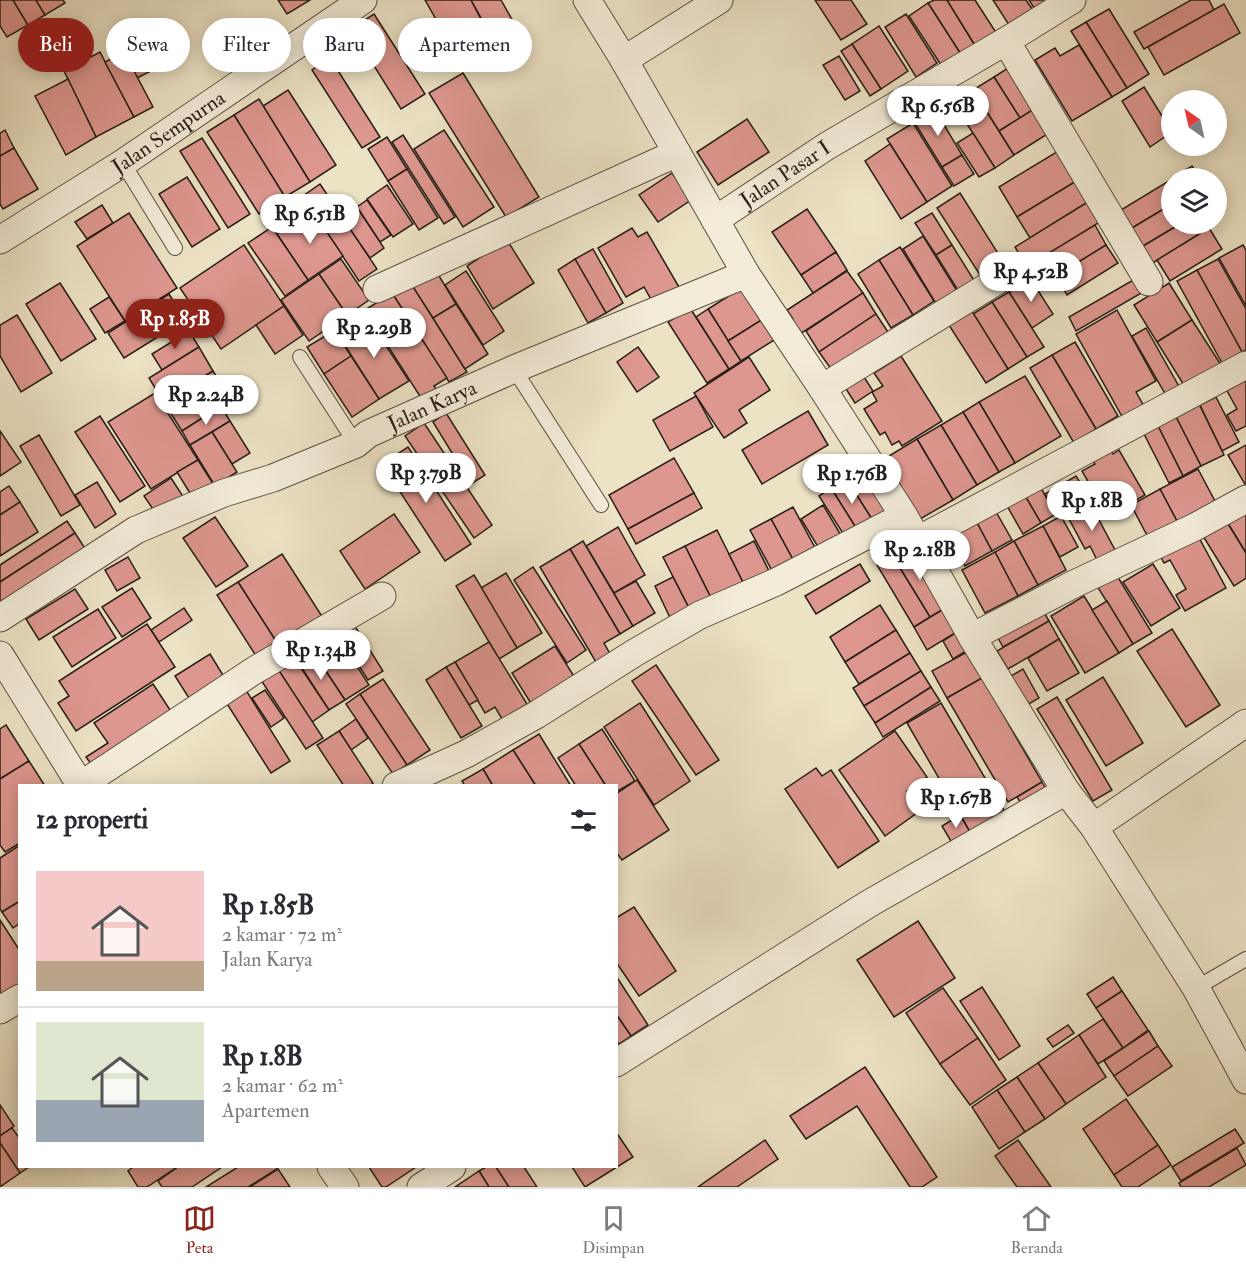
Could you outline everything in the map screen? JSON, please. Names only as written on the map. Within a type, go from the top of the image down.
[{"type":"street","name":"Jalan Sempurna","points":[[0,240],[123,162],[363,0]]},
{"type":"street","points":[[587,0],[624,60],[746,274],[904,516],[972,637],[1066,791],[1094,826],[1196,988],[1246,1080]]},
{"type":"street","points":[[624,60],[719,0]]},
{"type":"street","name":"Jalan Pasar I","points":[[715,220],[827,146],[1072,0]]},
{"type":"street","points":[[1006,41],[1149,282]]},
{"type":"street","points":[[377,289],[677,153]]},
{"type":"street","points":[[822,388],[1013,271]]},
{"type":"street","name":"Jalan Karya","points":[[0,618],[136,530],[224,493],[273,478],[356,444],[368,434],[514,369],[746,274]]},
{"type":"street","points":[[916,541],[1246,365]]},
{"type":"street","points":[[972,637],[1074,584],[1195,527],[1246,499]]},
{"type":"street","points":[[400,784],[466,754],[536,715],[700,615],[776,582],[904,516]]},
{"type":"street","points":[[84,784],[255,670],[382,596]]},
{"type":"street","points":[[0,655],[80,784]]},
{"type":"street","points":[[1094,826],[1246,723]]},
{"type":"street","points":[[618,1062],[870,903],[1066,791]]},
{"type":"street","points":[[0,1010],[18,999]]},
{"type":"street","points":[[332,1168],[345,1187]]},
{"type":"street","points":[[421,1187],[450,1168]]},
{"type":"lane","points":[[123,162],[175,248]]},
{"type":"lane","points":[[300,357],[356,444]]},
{"type":"lane","points":[[514,369],[601,505]]},
{"type":"lane","points":[[1196,988],[1246,959]]},
{"type":"building","points":[[0,0],[13,0],[24,18],[18,18],[18,31],[7,37],[0,26]]},
{"type":"building","points":[[13,0],[36,0],[45,15],[40,18],[24,18]]},
{"type":"building","points":[[36,0],[63,0],[65,3],[45,15]]},
{"type":"building","points":[[278,0],[310,0],[287,14]]},
{"type":"building","points":[[425,0],[471,0],[480,18],[435,18]]},
{"type":"building","points":[[471,0],[501,0],[511,18],[481,18]]},
{"type":"building","points":[[815,0],[851,0],[867,24],[841,40]]},
{"type":"building","points":[[934,0],[947,0],[976,47],[962,56],[928,3]]},
{"type":"building","points":[[947,0],[975,0],[997,34],[976,47]]},
{"type":"building","points":[[993,0],[1026,0],[1035,13],[1011,28]]},
{"type":"building","points":[[1029,0],[1058,0],[1038,14]]},
{"type":"building","points":[[1191,0],[1209,0],[1214,10],[1144,49],[1134,32]]},
{"type":"building","points":[[928,3],[962,56],[943,68],[909,16]]},
{"type":"building","points":[[1224,4],[1240,33],[1164,75],[1148,47]]},
{"type":"building","points":[[1109,9],[1149,74],[1127,88],[1086,22]]},
{"type":"building","points":[[906,14],[937,63],[916,77],[885,27]]},
{"type":"building","points":[[1086,22],[1127,88],[1112,97],[1071,31]]},
{"type":"building","points":[[879,26],[908,71],[881,89],[852,44]]},
{"type":"building","points":[[386,33],[398,52],[398,72],[411,72],[425,94],[401,109],[378,72],[386,72]]},
{"type":"building","points":[[852,44],[881,89],[870,96],[841,51]]},
{"type":"building","points":[[1079,45],[1112,97],[1072,121],[1035,60],[1055,48],[1060,56]]},
{"type":"building","points":[[100,52],[106,63],[106,72],[110,72],[134,117],[96,137],[64,72],[94,72],[94,55]]},
{"type":"building","points":[[839,56],[860,91],[845,100],[823,65]]},
{"type":"building","points":[[1008,68],[1034,109],[1020,118],[994,77]]},
{"type":"building","points":[[110,72],[135,72],[153,107],[134,117]]},
{"type":"building","points":[[134,72],[149,72],[137,78]]},
{"type":"building","points":[[313,72],[339,72],[380,137],[362,148]]},
{"type":"building","points":[[463,73],[539,197],[506,217],[429,93]]},
{"type":"building","points":[[994,77],[1020,118],[999,131],[973,90]]},
{"type":"building","points":[[68,79],[96,137],[66,155],[35,96]]},
{"type":"building","points":[[1144,87],[1161,114],[1161,140],[1150,147],[1122,101]]},
{"type":"building","points":[[288,90],[336,165],[310,182],[263,106]]},
{"type":"building","points":[[973,90],[1014,155],[995,168],[953,102]]},
{"type":"building","points":[[259,99],[310,182],[285,197],[234,115]]},
{"type":"building","points":[[934,108],[962,155],[942,167],[913,120]]},
{"type":"building","points":[[1034,109],[1049,133],[1014,155],[999,131]]},
{"type":"building","points":[[234,115],[285,197],[259,214],[207,132]]},
{"type":"building","points":[[747,119],[769,152],[718,185],[697,152]]},
{"type":"building","points":[[913,123],[952,186],[927,202],[887,139]]},
{"type":"building","points":[[5,130],[14,148],[0,156],[0,133]]},
{"type":"building","points":[[444,130],[494,207],[463,227],[414,149]]},
{"type":"building","points":[[973,133],[995,168],[979,177],[957,143]]},
{"type":"building","points":[[403,135],[455,217],[444,224],[392,142]]},
{"type":"building","points":[[387,137],[407,169],[388,181],[368,149]]},
{"type":"building","points":[[202,138],[250,214],[228,228],[180,151]]},
{"type":"building","points":[[890,144],[927,202],[901,219],[865,161]]},
{"type":"building","points":[[14,148],[38,189],[3,209],[0,204],[0,156]]},
{"type":"building","points":[[1060,150],[1078,180],[1017,217],[999,187]]},
{"type":"building","points":[[962,155],[974,174],[954,186],[942,167]]},
{"type":"building","points":[[407,169],[438,218],[419,230],[388,181]]},
{"type":"building","points":[[672,173],[691,200],[658,222],[639,195]]},
{"type":"building","points":[[187,177],[220,229],[192,247],[159,194]]},
{"type":"building","points":[[1078,180],[1091,200],[1030,238],[1017,217]]},
{"type":"building","points":[[320,184],[377,269],[359,281],[303,196]]},
{"type":"building","points":[[387,185],[413,224],[393,237],[367,199]]},
{"type":"building","points":[[1161,186],[1161,211],[1127,231],[1116,213]]},
{"type":"building","points":[[960,193],[1004,263],[982,278],[937,208]]},
{"type":"building","points":[[367,200],[391,235],[380,242],[357,207]]},
{"type":"building","points":[[1091,200],[1103,220],[1027,267],[1015,247]]},
{"type":"building","points":[[354,203],[384,248],[370,258],[339,213]]},
{"type":"building","points":[[102,205],[113,223],[87,239],[75,222]]},
{"type":"building","points":[[807,209],[836,252],[801,275],[772,232]]},
{"type":"building","points":[[312,210],[343,256],[308,280],[277,234]]},
{"type":"building","points":[[1161,211],[1161,234],[1163,234],[1138,249],[1127,231]]},
{"type":"building","points":[[129,213],[177,288],[125,321],[77,246]]},
{"type":"building","points":[[932,213],[952,245],[936,255],[915,223]]},
{"type":"building","points":[[1095,225],[1106,245],[1056,276],[1044,256]]},
{"type":"building","points":[[272,227],[308,280],[285,296],[248,243]]},
{"type":"building","points":[[632,228],[638,237],[647,232],[683,294],[657,310],[644,287],[626,297],[598,248]]},
{"type":"building","points":[[1163,234],[1199,234],[1148,266],[1138,249]]},
{"type":"building","points":[[1199,234],[1213,234],[1222,249],[1170,281],[1157,260]]},
{"type":"building","points":[[923,236],[962,299],[941,312],[903,249]]},
{"type":"building","points":[[507,240],[534,283],[493,309],[467,266]]},
{"type":"building","points":[[244,245],[284,306],[221,349],[180,288]]},
{"type":"building","points":[[952,245],[980,290],[964,300],[936,255]]},
{"type":"building","points":[[1106,245],[1118,263],[1067,295],[1056,276]]},
{"type":"building","points":[[1243,245],[1246,250],[1246,306],[1219,258]]},
{"type":"building","points":[[900,247],[934,301],[913,315],[879,260]]},
{"type":"building","points":[[593,249],[623,303],[606,313],[575,259]]},
{"type":"building","points":[[836,252],[847,270],[813,293],[801,275]]},
{"type":"building","points":[[341,259],[369,300],[347,315],[319,274]]},
{"type":"building","points":[[575,259],[606,313],[588,323],[558,270]]},
{"type":"building","points":[[1218,259],[1246,309],[1246,350],[1242,352],[1197,270]]},
{"type":"building","points":[[879,260],[913,315],[891,328],[858,274]]},
{"type":"building","points":[[1197,270],[1242,352],[1222,363],[1177,281]]},
{"type":"building","points":[[436,271],[456,304],[433,318],[412,286]]},
{"type":"building","points":[[466,271],[504,331],[483,345],[445,285]]},
{"type":"building","points":[[847,271],[863,293],[794,338],[785,324],[793,319],[787,310]]},
{"type":"building","points":[[319,274],[347,315],[309,341],[281,300]]},
{"type":"building","points":[[1030,278],[1053,314],[1032,328],[1009,292]]},
{"type":"building","points":[[1135,279],[1143,292],[1076,331],[1069,317]]},
{"type":"building","points":[[410,282],[467,372],[449,382],[392,293]]},
{"type":"building","points":[[60,283],[96,339],[61,361],[26,304]]},
{"type":"building","points":[[1169,283],[1192,320],[1157,342],[1134,305]]},
{"type":"building","points":[[746,285],[766,317],[728,341],[708,309]]},
{"type":"building","points":[[1009,292],[1044,347],[1027,357],[992,302]]},
{"type":"building","points":[[392,293],[447,378],[434,386],[438,392],[423,401],[365,310]]},
{"type":"building","points":[[863,293],[876,314],[819,352],[806,331]]},
{"type":"building","points":[[169,294],[185,320],[124,358],[108,333]]},
{"type":"building","points":[[109,297],[125,321],[105,333],[90,309]]},
{"type":"building","points":[[992,302],[1027,357],[1008,369],[973,314]]},
{"type":"building","points":[[456,304],[488,354],[465,369],[433,318]]},
{"type":"building","points":[[284,306],[303,335],[275,354],[256,325]]},
{"type":"building","points":[[690,308],[729,369],[707,383],[668,322]]},
{"type":"building","points":[[970,308],[1008,369],[986,383],[947,322]]},
{"type":"building","points":[[708,309],[741,361],[729,369],[696,317]]},
{"type":"building","points":[[1117,310],[1156,381],[1136,392],[1145,408],[1124,420],[1076,334]]},
{"type":"building","points":[[876,314],[892,338],[836,376],[819,352]]},
{"type":"building","points":[[17,315],[52,373],[21,392],[0,356],[0,325]]},
{"type":"building","points":[[766,317],[779,337],[741,361],[728,341]]},
{"type":"building","points":[[368,318],[409,381],[379,399],[339,336]]},
{"type":"building","points":[[1192,320],[1223,368],[1187,390],[1157,342]]},
{"type":"building","points":[[1146,328],[1181,390],[1167,397],[1132,336]]},
{"type":"building","points":[[335,330],[351,356],[324,374],[307,347]]},
{"type":"building","points":[[189,331],[199,347],[162,370],[152,354]]},
{"type":"building","points":[[1075,342],[1118,416],[1096,429],[1052,355]]},
{"type":"building","points":[[199,347],[213,371],[163,401],[149,378]]},
{"type":"building","points":[[638,347],[659,377],[637,392],[617,362]]},
{"type":"building","points":[[1052,355],[1096,429],[1074,443],[1030,368]]},
{"type":"building","points":[[351,356],[379,399],[352,417],[324,374]]},
{"type":"building","points":[[901,356],[942,421],[902,446],[899,441],[892,445],[885,432],[880,435],[864,409],[877,401],[872,392],[883,386],[874,373]]},
{"type":"building","points":[[749,357],[770,390],[739,410],[747,423],[724,438],[694,393]]},
{"type":"building","points":[[213,371],[231,400],[182,431],[163,401]]},
{"type":"building","points":[[1025,376],[1061,436],[1015,463],[979,402]]},
{"type":"building","points":[[864,377],[873,391],[855,403],[846,389]]},
{"type":"building","points":[[1246,377],[1246,426],[1236,431],[1227,415],[1237,409],[1226,389]]},
{"type":"building","points":[[155,393],[198,460],[151,489],[108,422]]},
{"type":"building","points":[[696,396],[713,427],[670,451],[653,420]]},
{"type":"building","points":[[1216,397],[1239,442],[1222,451],[1200,405]]},
{"type":"building","points":[[979,402],[1015,463],[999,472],[963,412]]},
{"type":"building","points":[[1198,402],[1224,455],[1201,466],[1174,413]]},
{"type":"building","points":[[221,406],[230,421],[190,445],[182,431]]},
{"type":"building","points":[[808,411],[828,445],[762,484],[742,450]]},
{"type":"building","points":[[963,412],[999,472],[977,485],[941,425]]},
{"type":"building","points":[[446,413],[485,475],[471,484],[433,422]]},
{"type":"building","points":[[1174,413],[1201,466],[1183,476],[1156,422]]},
{"type":"building","points":[[100,416],[145,486],[120,502],[75,432]]},
{"type":"building","points":[[230,421],[250,453],[232,464],[212,432]]},
{"type":"building","points":[[1156,422],[1183,476],[1169,483],[1142,430]]},
{"type":"building","points":[[424,423],[492,525],[474,538],[405,436]]},
{"type":"building","points":[[941,425],[977,485],[953,500],[917,439]]},
{"type":"building","points":[[0,431],[21,462],[0,476]]},
{"type":"building","points":[[212,432],[237,472],[215,486],[190,445]]},
{"type":"building","points":[[39,435],[80,505],[61,516],[20,446]]},
{"type":"building","points":[[917,439],[953,500],[920,519],[884,459]]},
{"type":"building","points":[[1246,445],[1246,486],[1228,455]]},
{"type":"building","points":[[408,447],[471,544],[445,561],[382,464]]},
{"type":"building","points":[[1109,447],[1113,454],[1119,450],[1145,495],[1108,516],[1082,471],[1095,464],[1091,458]]},
{"type":"building","points":[[674,458],[694,493],[628,529],[609,495]]},
{"type":"building","points":[[198,460],[217,490],[196,503],[177,472]]},
{"type":"building","points":[[862,468],[889,510],[873,521],[846,478]]},
{"type":"building","points":[[1198,469],[1217,505],[1179,525],[1160,489]]},
{"type":"building","points":[[1076,476],[1089,497],[1058,515],[1045,494]]},
{"type":"building","points":[[171,478],[184,498],[157,515],[144,496]]},
{"type":"building","points":[[846,478],[873,521],[858,531],[831,488]]},
{"type":"building","points":[[97,482],[116,514],[95,528],[75,495]]},
{"type":"building","points":[[1039,485],[1056,514],[1041,523],[1024,494]]},
{"type":"building","points":[[9,486],[20,502],[0,515],[0,492]]},
{"type":"building","points":[[831,488],[858,531],[846,538],[819,496]]},
{"type":"building","points":[[1160,489],[1179,525],[1150,541],[1131,505]]},
{"type":"building","points":[[694,493],[702,508],[636,544],[628,529]]},
{"type":"building","points":[[1024,494],[1041,523],[1023,534],[1006,504]]},
{"type":"building","points":[[20,502],[38,532],[0,556],[0,515]]},
{"type":"building","points":[[823,505],[845,542],[823,555],[801,519]]},
{"type":"building","points":[[1091,505],[1115,550],[1097,560],[1090,546],[1085,549],[1068,517]]},
{"type":"building","points":[[793,507],[819,555],[797,567],[771,519]]},
{"type":"building","points":[[1246,507],[1246,553],[1226,520]]},
{"type":"building","points":[[995,510],[1012,540],[992,551],[976,521]]},
{"type":"building","points":[[394,514],[420,552],[365,589],[340,551]]},
{"type":"building","points":[[1222,514],[1246,553],[1246,578],[1234,586],[1198,528]]},
{"type":"building","points":[[1061,516],[1078,547],[1060,557],[1043,526]]},
{"type":"building","points":[[215,517],[248,566],[216,587],[183,538]]},
{"type":"building","points":[[771,519],[797,567],[776,578],[750,530]]},
{"type":"building","points":[[67,521],[75,533],[0,582],[0,565]]},
{"type":"building","points":[[976,521],[992,551],[965,566],[961,558],[955,561],[944,540]]},
{"type":"building","points":[[1043,526],[1066,570],[1038,585],[1014,541]]},
{"type":"building","points":[[618,527],[645,575],[614,593],[586,546]]},
{"type":"building","points":[[717,530],[746,588],[714,604],[685,546]]},
{"type":"building","points":[[1196,532],[1226,588],[1185,611],[1176,595],[1186,589],[1170,560],[1164,563],[1158,552]]},
{"type":"building","points":[[75,533],[86,550],[0,607],[0,582]]},
{"type":"building","points":[[583,541],[633,626],[620,634],[570,549]]},
{"type":"building","points":[[754,541],[771,575],[746,588],[729,554]]},
{"type":"building","points":[[1014,541],[1038,585],[1018,596],[995,552]]},
{"type":"building","points":[[910,545],[947,607],[930,617],[892,555]]},
{"type":"building","points":[[685,546],[714,604],[692,614],[663,557]]},
{"type":"building","points":[[570,549],[620,634],[604,643],[614,661],[600,669],[540,567]]},
{"type":"building","points":[[995,552],[1018,596],[985,613],[962,570]]},
{"type":"building","points":[[282,554],[325,621],[281,649],[238,582]]},
{"type":"building","points":[[892,555],[930,617],[914,627],[877,565]]},
{"type":"building","points":[[128,557],[140,578],[117,591],[105,570]]},
{"type":"building","points":[[860,564],[870,581],[816,614],[805,596]]},
{"type":"building","points":[[1153,564],[1180,608],[1151,626],[1123,582]]},
{"type":"building","points":[[533,567],[586,650],[567,663],[514,580]]},
{"type":"building","points":[[506,573],[542,633],[517,648],[481,588]]},
{"type":"building","points":[[1116,574],[1152,633],[1133,644],[1097,586]]},
{"type":"building","points":[[474,575],[517,648],[499,659],[456,586]]},
{"type":"building","points":[[673,577],[692,614],[673,624],[655,586]]},
{"type":"building","points":[[636,581],[655,613],[633,626],[614,593]]},
{"type":"building","points":[[238,582],[281,649],[260,662],[217,595]]},
{"type":"building","points":[[132,588],[151,618],[122,637],[102,607]]},
{"type":"building","points":[[75,589],[88,609],[39,640],[26,619]]},
{"type":"building","points":[[1084,596],[1119,653],[1085,673],[1051,616]]},
{"type":"building","points":[[1107,601],[1133,644],[1119,653],[1092,610]]},
{"type":"building","points":[[1038,602],[1049,621],[1003,647],[993,629]]},
{"type":"building","points":[[880,605],[896,630],[845,662],[830,637]]},
{"type":"building","points":[[947,607],[960,630],[927,650],[914,627]]},
{"type":"building","points":[[184,608],[192,620],[159,642],[151,630]]},
{"type":"building","points":[[98,609],[116,638],[72,667],[53,637]]},
{"type":"building","points":[[351,620],[383,671],[368,680],[336,630]]},
{"type":"building","points":[[1049,621],[1059,639],[1008,669],[997,651]]},
{"type":"building","points":[[147,624],[175,667],[76,731],[58,703],[69,696],[59,681]]},
{"type":"building","points":[[333,629],[369,685],[345,700],[309,645]]},
{"type":"building","points":[[1172,629],[1220,705],[1186,727],[1137,651]]},
{"type":"building","points":[[896,630],[910,653],[859,684],[845,662]]},
{"type":"building","points":[[960,630],[971,648],[953,659],[943,641]]},
{"type":"building","points":[[1059,639],[1079,673],[1047,691],[1028,658]]},
{"type":"building","points":[[489,642],[530,709],[505,724],[495,707],[485,713],[455,662]]},
{"type":"building","points":[[555,646],[575,678],[532,705],[512,673]]},
{"type":"building","points":[[313,652],[345,700],[329,710],[298,662]]},
{"type":"building","points":[[967,652],[982,678],[947,698],[932,671]]},
{"type":"building","points":[[910,653],[921,671],[864,706],[853,688]]},
{"type":"building","points":[[210,654],[229,685],[194,706],[175,676]]},
{"type":"building","points":[[293,656],[329,710],[312,722],[276,667]]},
{"type":"building","points":[[455,662],[478,700],[469,705],[446,667]]},
{"type":"building","points":[[656,665],[719,760],[696,775],[632,681]]},
{"type":"building","points":[[446,667],[482,726],[461,738],[426,680]]},
{"type":"building","points":[[278,669],[323,738],[306,749],[261,680]]},
{"type":"building","points":[[1023,669],[1039,698],[1027,705],[1011,676]]},
{"type":"building","points":[[921,671],[931,687],[875,723],[864,706]]},
{"type":"building","points":[[1103,677],[1143,743],[1106,766],[1066,700]]},
{"type":"building","points":[[982,678],[1042,782],[1008,802],[947,698]]},
{"type":"building","points":[[383,679],[430,750],[407,765],[360,694]]},
{"type":"building","points":[[153,684],[174,716],[94,768],[86,757],[108,743],[94,723]]},
{"type":"building","points":[[244,687],[290,761],[271,773],[224,699]]},
{"type":"building","points":[[931,687],[940,701],[883,737],[875,723]]},
{"type":"building","points":[[265,690],[284,718],[271,727],[252,698]]},
{"type":"building","points":[[360,694],[407,765],[393,774],[346,704]]},
{"type":"building","points":[[1057,697],[1112,790],[1093,801],[1037,709]]},
{"type":"building","points":[[640,703],[690,781],[654,805],[604,727]]},
{"type":"building","points":[[941,703],[1005,812],[970,832],[907,723]]},
{"type":"building","points":[[356,719],[368,738],[351,750],[339,731]]},
{"type":"building","points":[[6,725],[29,761],[0,779],[0,729]]},
{"type":"building","points":[[602,729],[635,781],[618,791],[618,784],[605,784],[579,744]]},
{"type":"building","points":[[339,731],[373,783],[343,784],[317,745]]},
{"type":"building","points":[[895,731],[927,777],[907,791],[921,810],[885,836],[839,770]]},
{"type":"building","points":[[539,734],[570,784],[535,784],[513,750]]},
{"type":"building","points":[[579,744],[605,784],[575,784],[558,758]]},
{"type":"building","points":[[513,750],[535,784],[492,784],[483,769]]},
{"type":"building","points":[[29,761],[44,784],[18,784],[18,844],[5,852],[0,845],[0,779]]},
{"type":"building","points":[[816,768],[822,776],[831,770],[879,841],[838,868],[785,789]]},
{"type":"building","points":[[483,769],[492,784],[464,784],[462,781]]},
{"type":"building","points":[[637,780],[669,830],[622,860],[618,855],[618,793]]},
{"type":"building","points":[[1042,782],[1050,796],[1025,810],[1017,797]]},
{"type":"building","points":[[960,815],[970,832],[952,843],[942,826]]},
{"type":"building","points":[[18,846],[18,902],[2,912],[0,909],[0,858]]},
{"type":"building","points":[[18,902],[18,924],[13,928],[2,912]]},
{"type":"building","points":[[634,907],[676,971],[639,996],[618,965],[618,917]]},
{"type":"building","points":[[0,920],[18,948],[18,986],[0,998]]},
{"type":"building","points":[[918,921],[955,978],[894,1017],[857,960]]},
{"type":"building","points":[[1113,977],[1122,991],[1096,1008],[1087,994]]},
{"type":"building","points":[[618,979],[648,1025],[631,1036],[618,1017]]},
{"type":"building","points":[[982,987],[1020,1046],[999,1060],[960,1001]]},
{"type":"building","points":[[943,988],[978,1038],[940,1064],[906,1013]]},
{"type":"building","points":[[1122,991],[1148,1030],[1123,1048],[1096,1008]]},
{"type":"building","points":[[618,1017],[631,1036],[618,1043]]},
{"type":"building","points":[[1103,1019],[1123,1048],[1098,1064],[1079,1035]]},
{"type":"building","points":[[1068,1025],[1074,1033],[1053,1047],[1047,1039]]},
{"type":"building","points":[[1149,1031],[1158,1046],[1114,1076],[1104,1061]]},
{"type":"building","points":[[1079,1035],[1106,1077],[1066,1104],[1038,1063]]},
{"type":"building","points":[[978,1038],[1006,1080],[970,1105],[940,1064]]},
{"type":"building","points":[[1158,1046],[1172,1066],[1128,1096],[1114,1076]]},
{"type":"building","points":[[1038,1063],[1066,1104],[1045,1119],[1017,1077]]},
{"type":"building","points":[[865,1067],[937,1177],[922,1187],[910,1187],[857,1106],[806,1139],[790,1116]]},
{"type":"building","points":[[1017,1077],[1045,1119],[1025,1132],[997,1090]]},
{"type":"building","points":[[997,1090],[1025,1132],[999,1149],[972,1107]]},
{"type":"building","points":[[1126,1099],[1158,1145],[1114,1175],[1083,1129]]},
{"type":"building","points":[[0,1105],[14,1126],[0,1136]]},
{"type":"building","points":[[12,1128],[18,1136],[18,1168],[28,1168],[20,1173],[0,1143],[0,1136]]},
{"type":"building","points":[[1235,1129],[1244,1143],[1181,1181],[1172,1167]]},
{"type":"building","points":[[618,1135],[633,1157],[618,1166]]},
{"type":"building","points":[[765,1140],[778,1159],[737,1187],[698,1187]]},
{"type":"building","points":[[1018,1140],[1051,1187],[1017,1187],[995,1156]]},
{"type":"building","points":[[0,1143],[20,1173],[0,1187]]},
{"type":"building","points":[[1158,1145],[1171,1165],[1138,1187],[1122,1187],[1114,1175]]},
{"type":"building","points":[[1237,1148],[1246,1165],[1209,1187],[1181,1187],[1179,1183]]},
{"type":"building","points":[[132,1168],[176,1168],[147,1187],[138,1187],[128,1171]]},
{"type":"building","points":[[177,1168],[220,1168],[192,1187],[162,1187],[158,1181]]},
{"type":"building","points":[[236,1168],[277,1169],[248,1187],[206,1187]]},
{"type":"building","points":[[370,1168],[414,1168],[386,1187],[382,1187]]},
{"type":"building","points":[[484,1168],[497,1168],[509,1187],[489,1187],[479,1171]]},
{"type":"building","points":[[497,1168],[525,1168],[537,1187],[509,1187]]},
{"type":"building","points":[[573,1168],[615,1168],[585,1187]]},
{"type":"building","points":[[278,1169],[290,1187],[250,1187]]},
{"type":"building","points":[[479,1171],[489,1187],[455,1187]]}]
